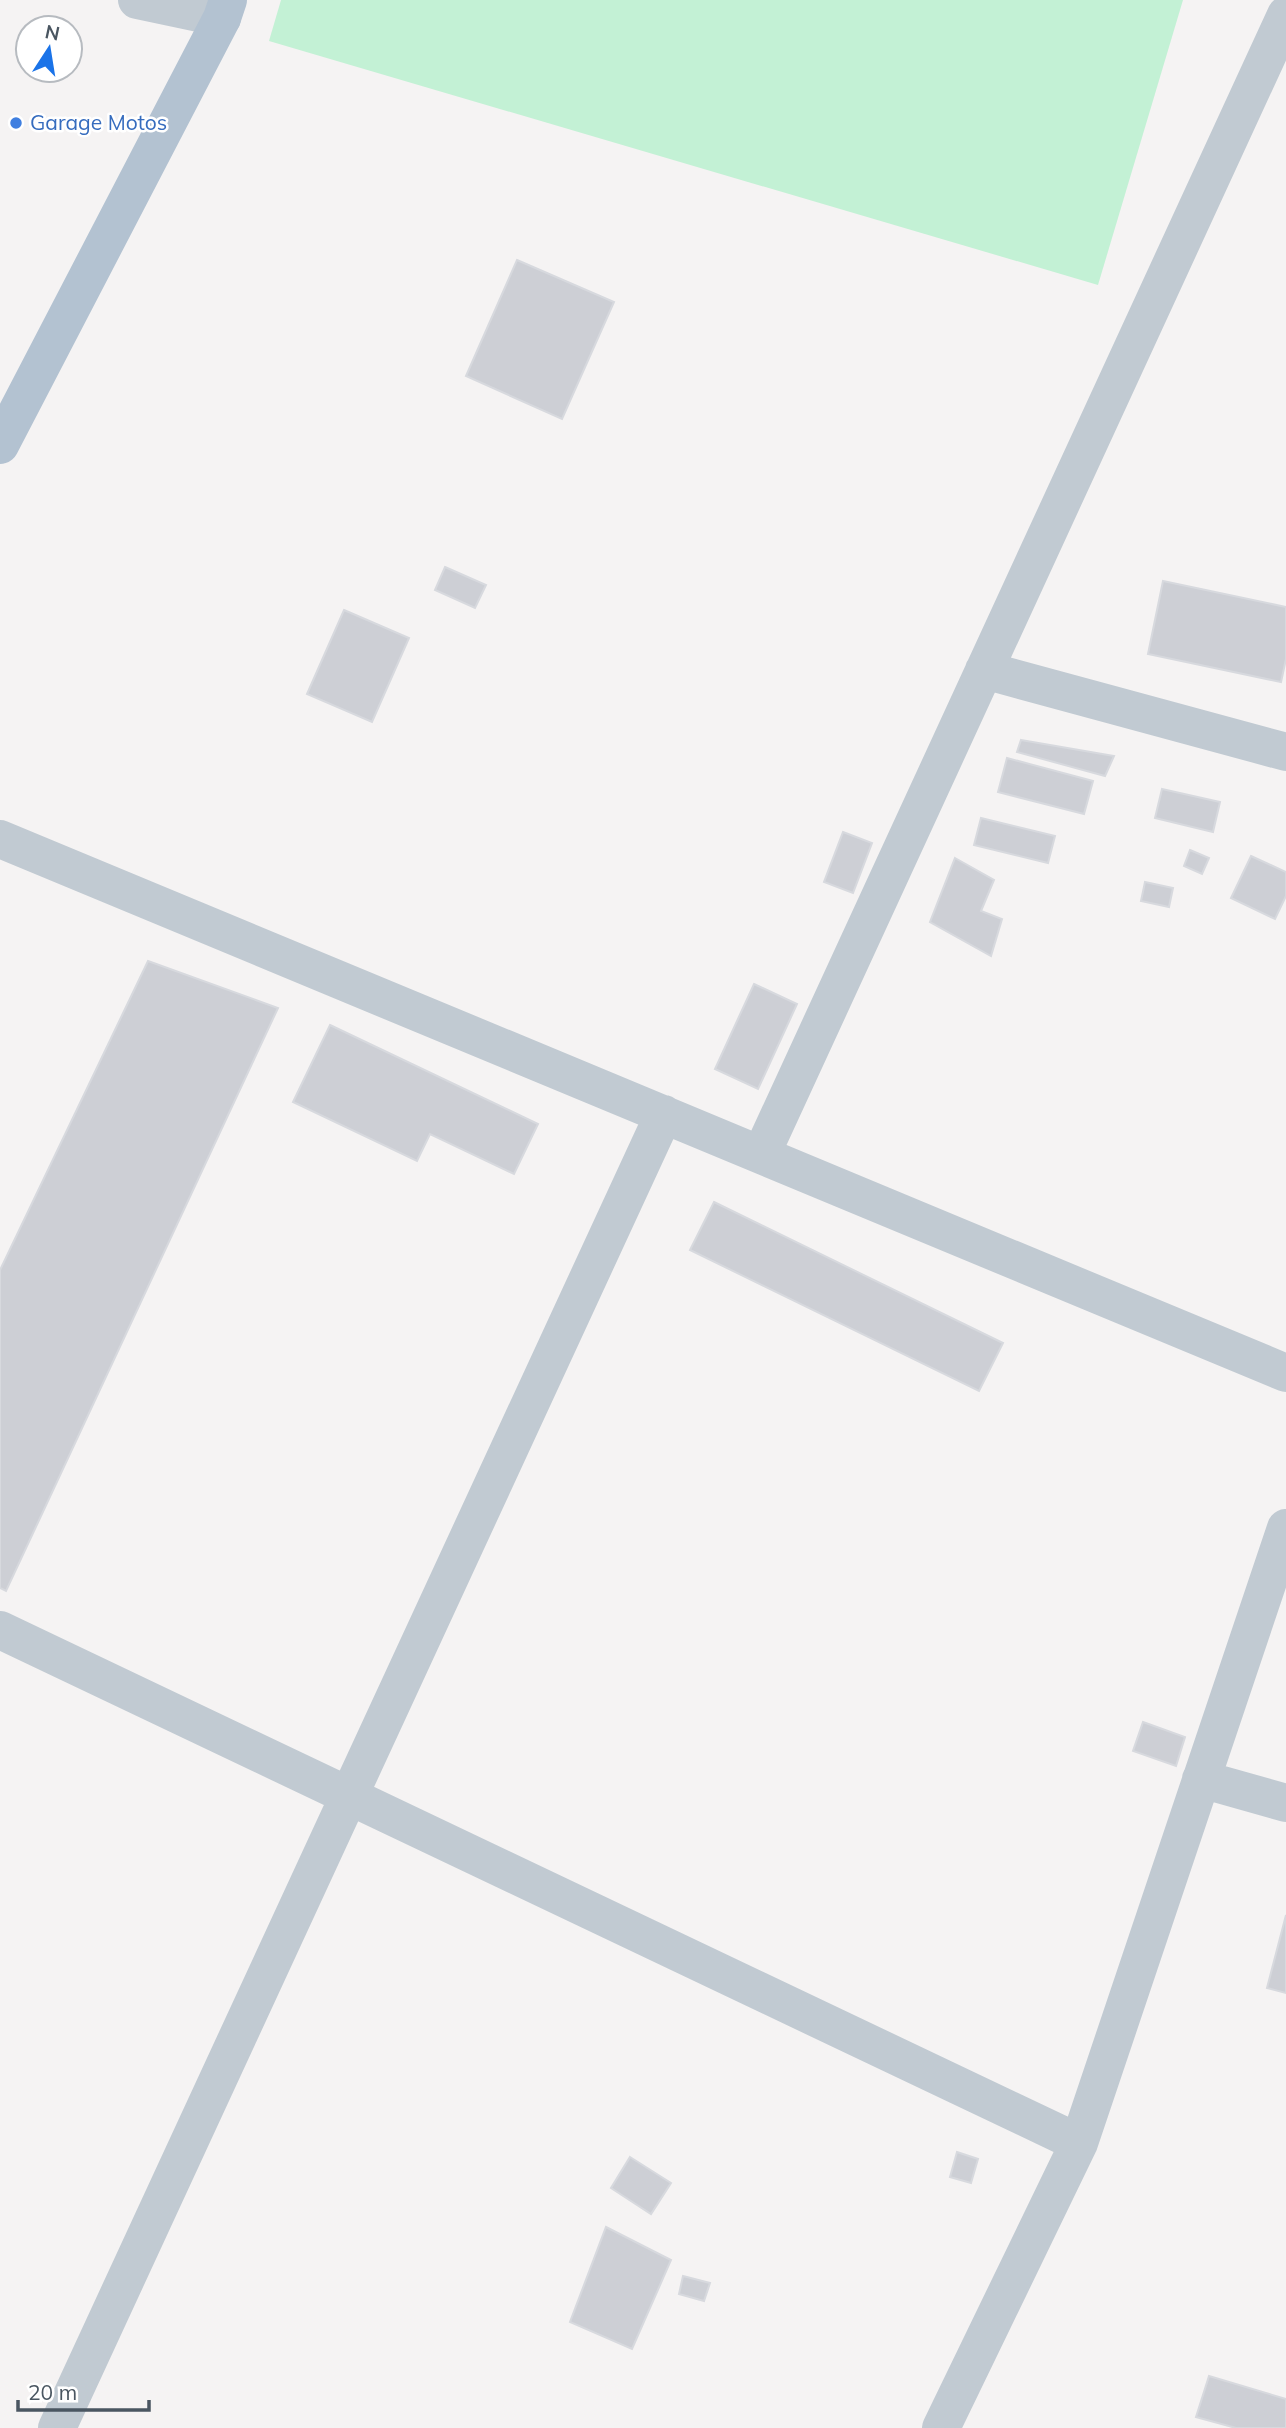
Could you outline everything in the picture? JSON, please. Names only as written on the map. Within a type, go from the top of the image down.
[{"type":"main road","points":[[0,445],[225,9]]},
{"type":"street","points":[[137,0],[225,9]]},
{"type":"street","points":[[761,1155],[1286,15]]},
{"type":"street","points":[[985,670],[1286,752]]},
{"type":"street","points":[[0,839],[1286,1373]]},
{"type":"street","points":[[57,2428],[664,1114]]},
{"type":"street","points":[[941,2428],[1079,2143],[1286,1528]]},
{"type":"street","points":[[0,1630],[1079,2143]]},
{"type":"street","points":[[1201,1779],[1286,1803]]},
{"type":"green space","points":[[281,0],[1183,0],[1098,285],[269,41]]},
{"type":"building","points":[[517,260],[614,302],[562,419],[466,376]]},
{"type":"building","points":[[445,567],[486,585],[475,608],[435,590]]},
{"type":"building","points":[[1163,581],[1286,607],[1286,659],[1281,682],[1148,654]]},
{"type":"building","points":[[344,610],[409,638],[372,722],[307,694]]},
{"type":"building","points":[[1021,740],[1114,756],[1105,776],[1017,752]]},
{"type":"building","points":[[1007,758],[1093,781],[1084,814],[998,792]]},
{"type":"building","points":[[1162,789],[1220,802],[1213,832],[1155,818]]},
{"type":"building","points":[[981,818],[1055,836],[1048,863],[974,845]]},
{"type":"building","points":[[843,832],[872,843],[853,893],[824,882]]},
{"type":"building","points":[[1190,850],[1209,858],[1202,874],[1184,866]]},
{"type":"building","points":[[1251,856],[1286,872],[1286,896],[1275,919],[1231,898]]},
{"type":"building","points":[[955,858],[994,880],[981,911],[1002,919],[991,956],[930,922]]},
{"type":"building","points":[[1145,882],[1173,888],[1169,907],[1141,901]]},
{"type":"building","points":[[148,961],[278,1008],[6,1591],[0,1588],[0,1270]]},
{"type":"building","points":[[754,984],[797,1004],[758,1089],[715,1069]]},
{"type":"building","points":[[330,1025],[538,1124],[514,1174],[430,1134],[417,1161],[293,1102]]},
{"type":"building","points":[[714,1202],[1003,1343],[979,1391],[690,1250]]},
{"type":"building","points":[[1143,1722],[1185,1737],[1176,1766],[1133,1751]]},
{"type":"building","points":[[1286,1915],[1286,1993],[1267,1988]]},
{"type":"building","points":[[957,2152],[978,2159],[971,2183],[950,2177]]},
{"type":"building","points":[[630,2157],[671,2183],[651,2214],[611,2188]]},
{"type":"building","points":[[606,2227],[671,2260],[632,2349],[570,2322]]},
{"type":"building","points":[[683,2276],[710,2283],[704,2301],[679,2294]]},
{"type":"building","points":[[1209,2376],[1286,2399],[1286,2428],[1236,2428],[1196,2417]]},
{"type":"place","name":"Garage Motos","points":[[16,123]]}]
